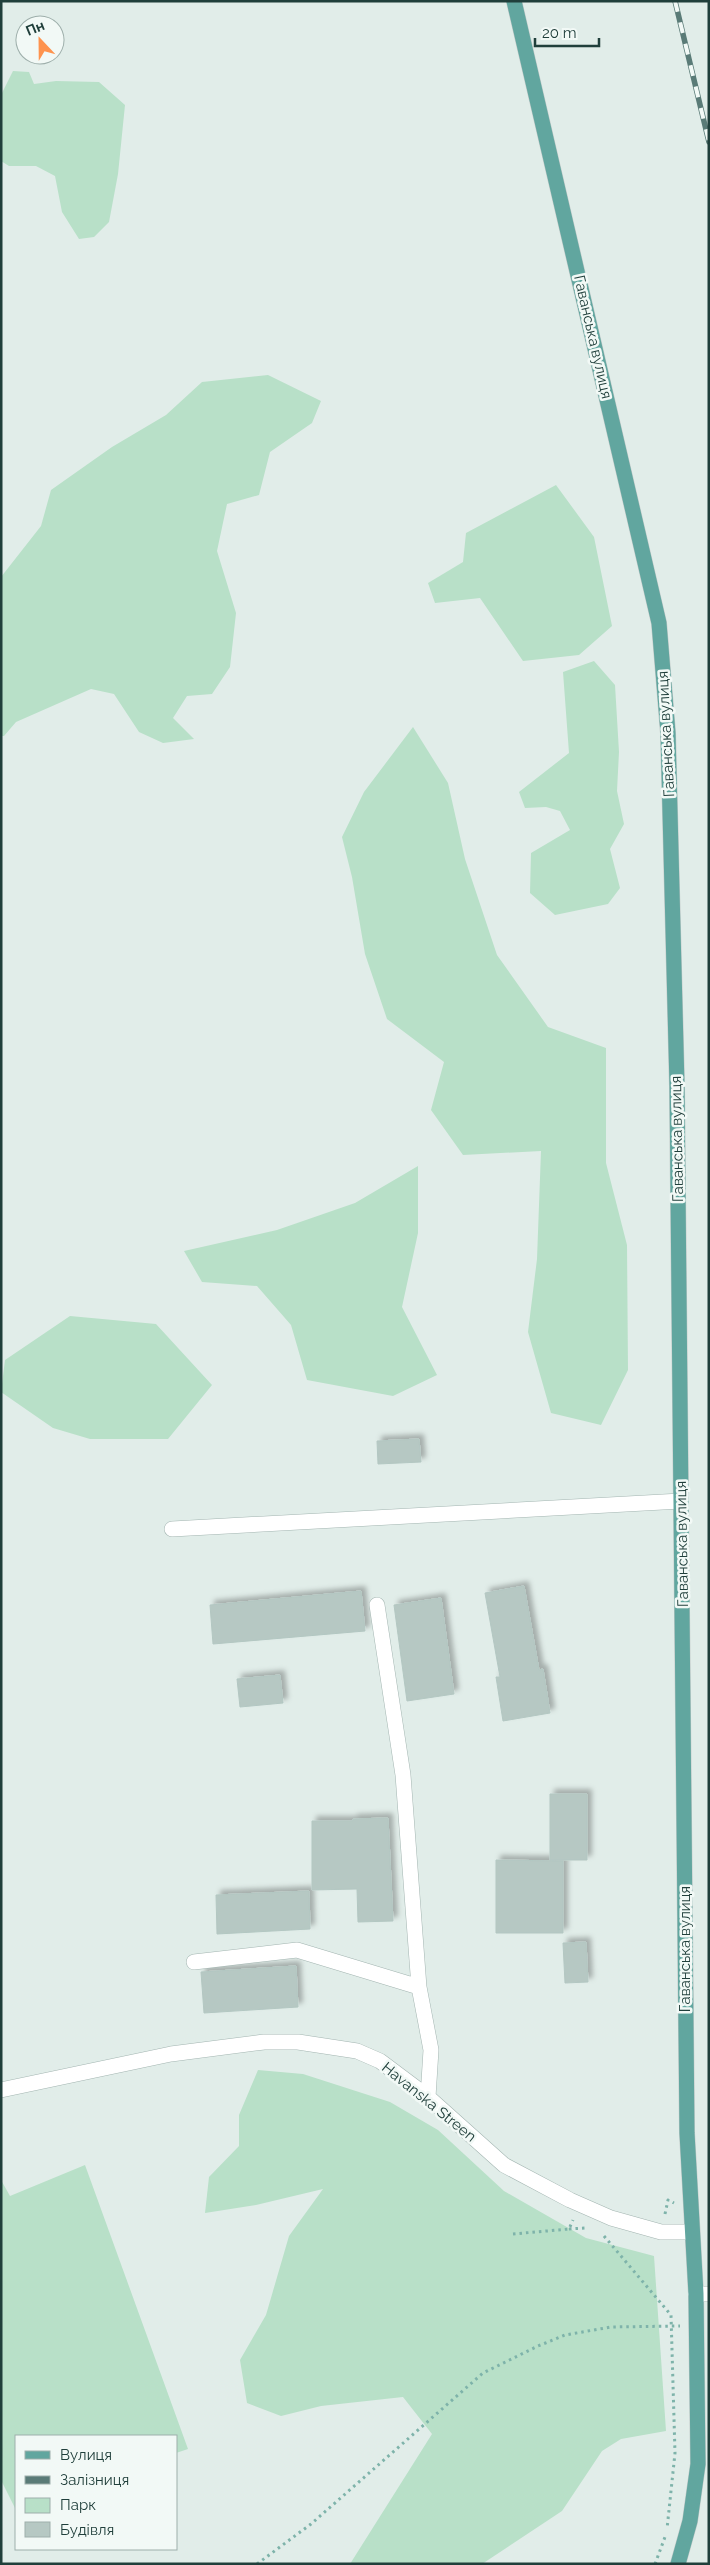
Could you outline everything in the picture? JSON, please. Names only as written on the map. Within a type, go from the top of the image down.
[{"type":"main road","name":"Гаванська вулиця","points":[[514,1],[659,623],[668,733],[677,1086],[687,2133],[692,2232],[702,2294]]},
{"type":"main road","points":[[678,2564],[690,2521],[698,2464],[697,2326],[702,2294]]},
{"type":"lane","points":[[172,1529],[682,1501]]},
{"type":"lane","points":[[377,1604],[403,1775],[419,1987],[431,2050],[428,2097]]},
{"type":"lane","points":[[194,1962],[297,1950],[419,1987]]},
{"type":"lane","name":"Havanska Streen","points":[[1,2090],[171,2054],[264,2042],[298,2042],[330,2046],[364,2054],[380,2061],[428,2097],[504,2165],[611,2218],[662,2232],[692,2232]]},
{"type":"path","points":[[570,2229],[580,2204]]},
{"type":"path","points":[[513,2234],[596,2227]]},
{"type":"path","points":[[602,2234],[671,2315],[676,2454],[667,2531],[655,2564]]},
{"type":"path","points":[[257,2564],[311,2524],[483,2373],[522,2353],[565,2335],[611,2327],[697,2326]]},
{"type":"green space","points":[[13,71],[29,72],[34,84],[56,81],[99,82],[125,105],[118,174],[109,222],[94,237],[79,239],[62,212],[55,176],[36,166],[9,166],[1,161],[1,95]]},
{"type":"green space","points":[[268,375],[321,401],[312,423],[270,452],[259,495],[227,504],[217,551],[236,613],[230,667],[212,694],[187,696],[173,718],[194,739],[163,743],[139,732],[114,694],[91,689],[16,722],[4,736],[1,736],[1,577],[41,526],[51,490],[112,447],[166,415],[202,382]]},
{"type":"green space","points":[[556,485],[594,537],[612,626],[579,655],[523,661],[480,598],[435,603],[428,583],[463,562],[466,533]]},
{"type":"green space","points":[[594,661],[615,685],[619,752],[617,791],[624,824],[610,849],[620,888],[608,904],[555,915],[530,893],[531,853],[570,830],[560,811],[546,807],[525,808],[519,792],[569,753],[563,672]]},
{"type":"green space","points":[[413,727],[448,783],[465,859],[497,955],[548,1027],[606,1048],[606,1163],[627,1245],[628,1370],[601,1425],[551,1413],[528,1332],[537,1259],[541,1151],[463,1155],[431,1110],[444,1062],[387,1019],[365,954],[352,877],[342,837],[364,792]]},
{"type":"green space","points":[[418,1166],[418,1233],[402,1307],[437,1375],[393,1396],[307,1380],[291,1325],[257,1286],[202,1282],[184,1251],[277,1230],[355,1203]]},
{"type":"green space","points":[[70,1316],[156,1324],[212,1385],[168,1439],[90,1439],[53,1428],[1,1392],[5,1360]]},
{"type":"green space","points":[[258,2070],[303,2074],[390,2102],[438,2130],[504,2191],[586,2238],[654,2256],[666,2431],[621,2439],[602,2451],[562,2511],[482,2564],[350,2564],[432,2434],[403,2397],[321,2406],[281,2416],[247,2403],[240,2360],[266,2315],[289,2236],[323,2189],[256,2205],[205,2213],[209,2177],[239,2146],[239,2115]]},
{"type":"green space","points":[[85,2165],[188,2449],[178,2452],[178,2435],[15,2435],[15,2508],[1,2480],[1,2180],[10,2196]]},
{"type":"building","points":[[419,1439],[421,1462],[378,1464],[377,1441]]},
{"type":"building","points":[[524,1586],[539,1670],[543,1669],[550,1713],[503,1721],[496,1677],[500,1677],[485,1593]]},
{"type":"building","points":[[361,1591],[365,1631],[213,1644],[210,1605]]},
{"type":"building","points":[[441,1598],[454,1694],[407,1701],[394,1605]]},
{"type":"building","points":[[280,1675],[283,1703],[240,1707],[237,1679]]},
{"type":"building","points":[[550,1794],[587,1794],[587,1860],[550,1860]]},
{"type":"building","points":[[388,1818],[393,1921],[358,1922],[357,1889],[312,1890],[312,1821],[353,1821],[353,1819]]},
{"type":"building","points":[[496,1860],[563,1861],[563,1933],[496,1933]]},
{"type":"building","points":[[309,1891],[310,1929],[217,1934],[216,1895]]},
{"type":"building","points":[[586,1942],[588,1982],[565,1983],[563,1943]]},
{"type":"building","points":[[296,1966],[298,2007],[204,2013],[201,1972]]},
{"type":"railway","points":[[675,1],[709,142]]}]
